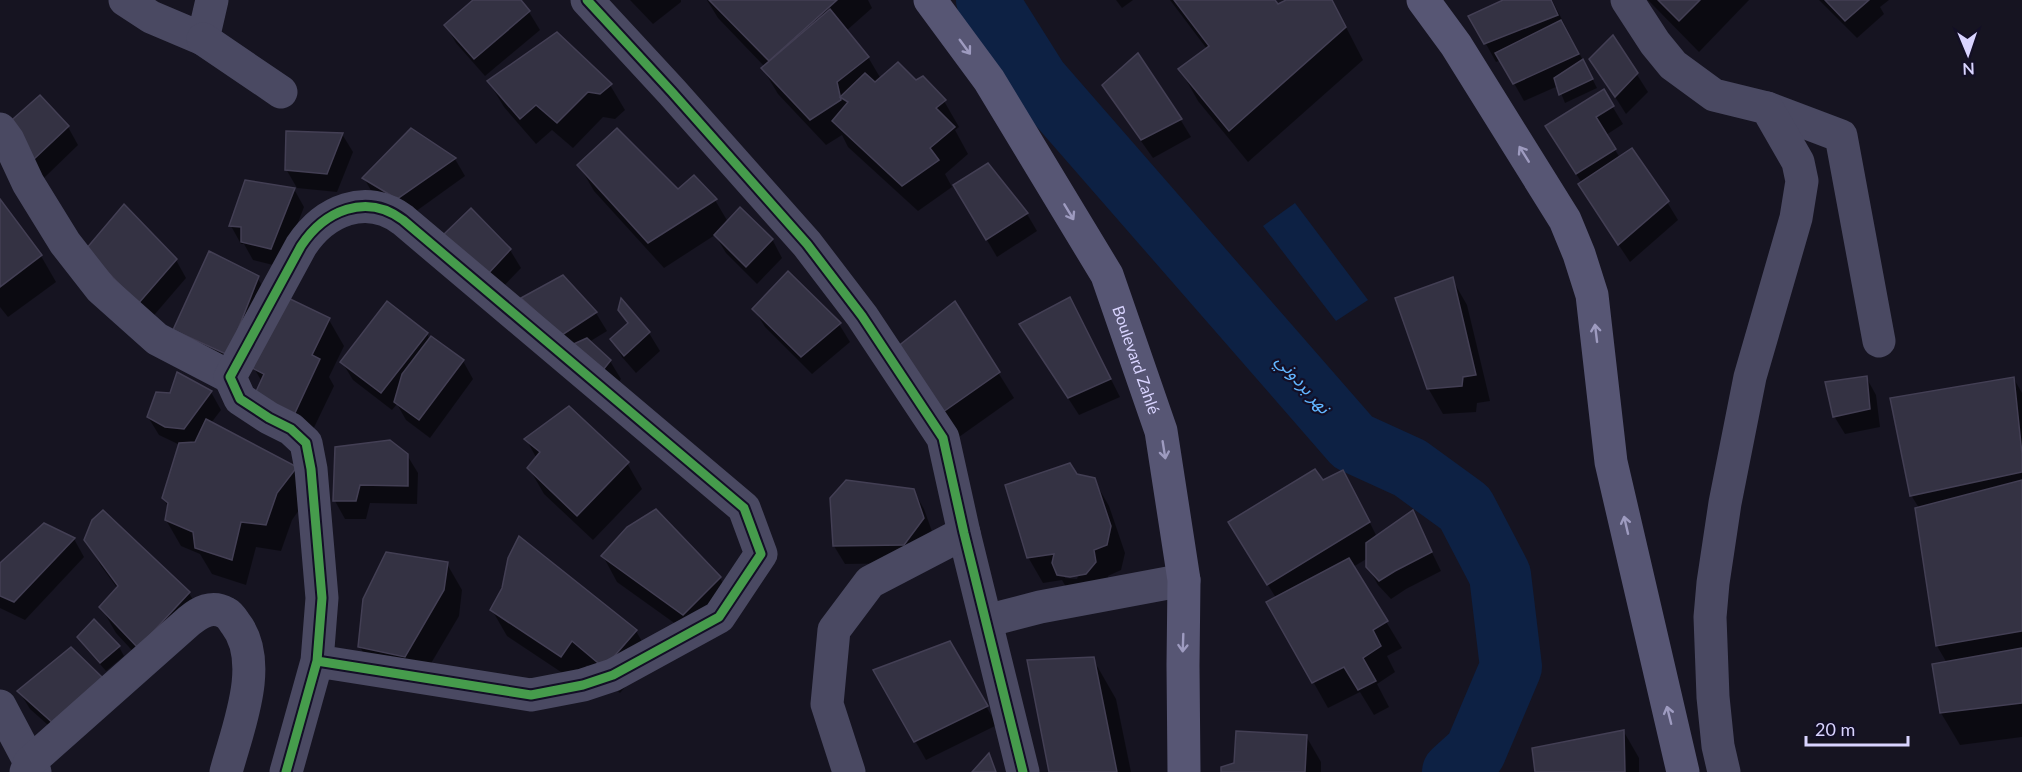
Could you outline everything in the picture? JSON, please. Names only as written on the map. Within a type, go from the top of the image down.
[{"type":"main road","name":"Boulevard Zahlé","points":[[930,0],[989,80],[1107,276],[1161,431],[1184,580],[1184,772]]},
{"type":"main road","points":[[1423,0],[1456,45],[1565,220],[1579,254],[1592,295],[1611,462],[1683,772]]},
{"type":"street","points":[[125,0],[151,17],[203,39],[281,92]]},
{"type":"street","points":[[203,39],[212,0]]},
{"type":"street","points":[[587,0],[807,244],[862,316],[943,438],[963,533],[1023,772]]},
{"type":"street","points":[[1627,0],[1655,43],[1673,65],[1714,95],[1767,108],[1841,136],[1879,341]]},
{"type":"street","points":[[1724,772],[1718,746],[1713,685],[1710,617],[1713,583],[1725,503],[1750,377],[1796,218],[1802,181],[1798,162],[1767,108]]},
{"type":"street","points":[[0,129],[8,140],[28,183],[66,243],[101,289],[157,339],[230,377],[240,399],[291,429],[306,442],[322,598],[317,662],[285,772]]},
{"type":"street","points":[[230,377],[301,246],[311,232],[321,222],[356,207],[380,208],[392,212],[403,220],[744,508],[761,554],[719,617],[613,675],[583,685],[531,695],[317,662]]},
{"type":"street","points":[[849,772],[827,704],[834,630],[870,582],[963,533]]},
{"type":"street","points":[[986,621],[1040,607],[1184,580]]},
{"type":"street","points":[[0,706],[30,769],[189,621],[200,612],[215,608],[228,614],[241,631],[248,650],[249,668],[241,722],[226,772]]},
{"type":"water","points":[[1295,203],[1368,300],[1336,321],[1263,226]]},
{"type":"building","points":[[473,0],[521,0],[530,11],[474,59],[444,25]]},
{"type":"building","points":[[709,0],[837,0],[769,61]]},
{"type":"building","points":[[1174,0],[1275,0],[1278,4],[1286,0],[1332,0],[1346,27],[1229,131],[1178,69],[1209,46]]},
{"type":"building","points":[[1503,0],[1551,0],[1558,15],[1484,44],[1468,16]]},
{"type":"building","points":[[1658,0],[1700,0],[1679,21]]},
{"type":"building","points":[[1825,0],[1869,0],[1845,21]]},
{"type":"building","points":[[830,9],[869,57],[837,82],[841,100],[810,120],[761,68]]},
{"type":"building","points":[[1561,20],[1579,54],[1513,84],[1495,53]]},
{"type":"building","points":[[557,32],[612,84],[600,94],[588,92],[557,123],[536,105],[520,119],[487,81]]},
{"type":"building","points":[[1613,35],[1638,73],[1615,97],[1589,59]]},
{"type":"building","points":[[1138,53],[1182,119],[1141,140],[1102,85]]},
{"type":"building","points":[[1583,59],[1593,79],[1559,95],[1554,78]]},
{"type":"building","points":[[898,62],[916,80],[923,76],[946,100],[936,108],[955,127],[930,148],[939,160],[902,186],[832,121],[848,102],[840,97],[865,73],[875,82]]},
{"type":"building","points":[[1604,89],[1614,106],[1596,117],[1616,149],[1576,174],[1545,126]]},
{"type":"building","points":[[40,95],[69,126],[32,161],[5,126]]},
{"type":"building","points":[[411,128],[456,158],[397,199],[362,178]]},
{"type":"building","points":[[617,128],[678,189],[694,175],[717,199],[648,243],[577,165]]},
{"type":"building","points":[[286,131],[343,133],[327,174],[285,170]]},
{"type":"building","points":[[1632,148],[1669,201],[1618,245],[1578,184]]},
{"type":"building","points":[[988,163],[1028,213],[986,240],[953,185]]},
{"type":"building","points":[[245,180],[295,188],[271,249],[241,242],[241,227],[229,226]]},
{"type":"building","points":[[0,199],[42,255],[0,287]]},
{"type":"building","points":[[124,204],[177,259],[138,304],[86,249]]},
{"type":"building","points":[[740,207],[773,239],[746,267],[714,235]]},
{"type":"building","points":[[471,208],[511,249],[487,275],[440,238]]},
{"type":"building","points":[[209,251],[259,276],[228,355],[173,330]]},
{"type":"building","points":[[788,271],[841,323],[801,357],[752,309]]},
{"type":"building","points":[[563,275],[597,312],[562,335],[521,298]]},
{"type":"building","points":[[1453,277],[1476,375],[1463,377],[1462,386],[1427,389],[1395,298]]},
{"type":"building","points":[[286,297],[330,318],[312,355],[320,359],[294,415],[254,396],[264,374],[252,368]]},
{"type":"building","points":[[1070,297],[1111,379],[1068,398],[1019,324]]},
{"type":"building","points":[[621,298],[650,332],[624,356],[610,339],[628,323],[618,310]]},
{"type":"building","points":[[387,301],[428,333],[381,393],[340,362]]},
{"type":"building","points":[[955,301],[1000,372],[943,412],[896,348]]},
{"type":"building","points":[[431,336],[464,360],[419,420],[394,402],[402,374]]},
{"type":"building","points":[[587,338],[611,360],[599,375],[567,347]]},
{"type":"building","points":[[177,372],[212,391],[184,429],[165,427],[147,417],[156,392],[170,393]]},
{"type":"building","points":[[1867,376],[1870,409],[1833,417],[1825,382]]},
{"type":"building","points":[[2014,377],[2022,472],[1910,496],[1890,398]]},
{"type":"building","points":[[569,406],[629,462],[577,516],[527,468],[540,452],[524,439]]},
{"type":"building","points":[[206,419],[297,467],[277,493],[266,525],[241,522],[232,560],[195,548],[193,532],[165,520],[168,503],[162,498],[179,443],[195,442]]},
{"type":"building","points":[[390,440],[408,454],[408,486],[360,485],[356,501],[333,501],[335,447]]},
{"type":"building","points":[[1070,463],[1077,474],[1095,478],[1111,526],[1107,545],[1094,550],[1096,562],[1086,574],[1070,577],[1057,575],[1052,563],[1054,554],[1027,558],[1005,485]]},
{"type":"building","points":[[1315,469],[1323,480],[1343,470],[1370,522],[1267,585],[1228,522]]},
{"type":"building","points":[[846,480],[914,489],[924,518],[904,545],[833,546],[830,498]]},
{"type":"building","points":[[2022,480],[2022,631],[1936,646],[1915,508]]},
{"type":"building","points":[[656,509],[721,577],[683,615],[601,556],[627,527]]},
{"type":"building","points":[[103,510],[190,592],[138,648],[99,607],[118,586],[84,540],[92,520]]},
{"type":"building","points":[[1413,510],[1432,552],[1379,581],[1366,567],[1366,543]]},
{"type":"building","points":[[44,523],[75,538],[14,602],[0,596],[0,563]]},
{"type":"building","points":[[519,536],[637,630],[604,668],[572,641],[561,657],[490,610],[502,588],[508,558]]},
{"type":"building","points":[[386,552],[448,562],[444,590],[405,657],[358,647],[363,599]]},
{"type":"building","points":[[1349,558],[1388,621],[1373,630],[1381,646],[1363,658],[1376,681],[1358,690],[1344,667],[1312,683],[1266,602]]},
{"type":"building","points":[[94,619],[120,646],[100,663],[77,637]]},
{"type":"building","points":[[950,641],[988,706],[914,742],[873,670]]},
{"type":"building","points":[[71,647],[105,680],[54,724],[17,691]]},
{"type":"building","points":[[2022,648],[2022,703],[1940,713],[1932,664]]},
{"type":"building","points":[[1094,657],[1117,772],[1049,772],[1027,660]]},
{"type":"building","points":[[1624,730],[1625,772],[1535,772],[1532,748]]},
{"type":"building","points":[[1236,731],[1307,735],[1305,772],[1221,772],[1221,767],[1234,763]]},
{"type":"building","points":[[989,753],[996,772],[972,772]]},
{"type":"waterway","name":"نهر بردوني","points":[[987,0],[1038,81],[1353,442],[1410,468],[1465,508],[1500,575],[1511,667],[1475,752],[1453,772]]},
{"type":"cycle path","points":[[587,0],[807,244],[862,316],[943,438],[1023,772]]},
{"type":"cycle path","points":[[286,772],[317,661],[322,598],[311,469],[306,443],[291,429],[240,399],[230,377],[301,246],[310,234],[321,223],[347,209],[375,207],[403,220],[744,508],[761,554],[719,617],[613,675],[583,685],[531,695],[317,661]]}]
